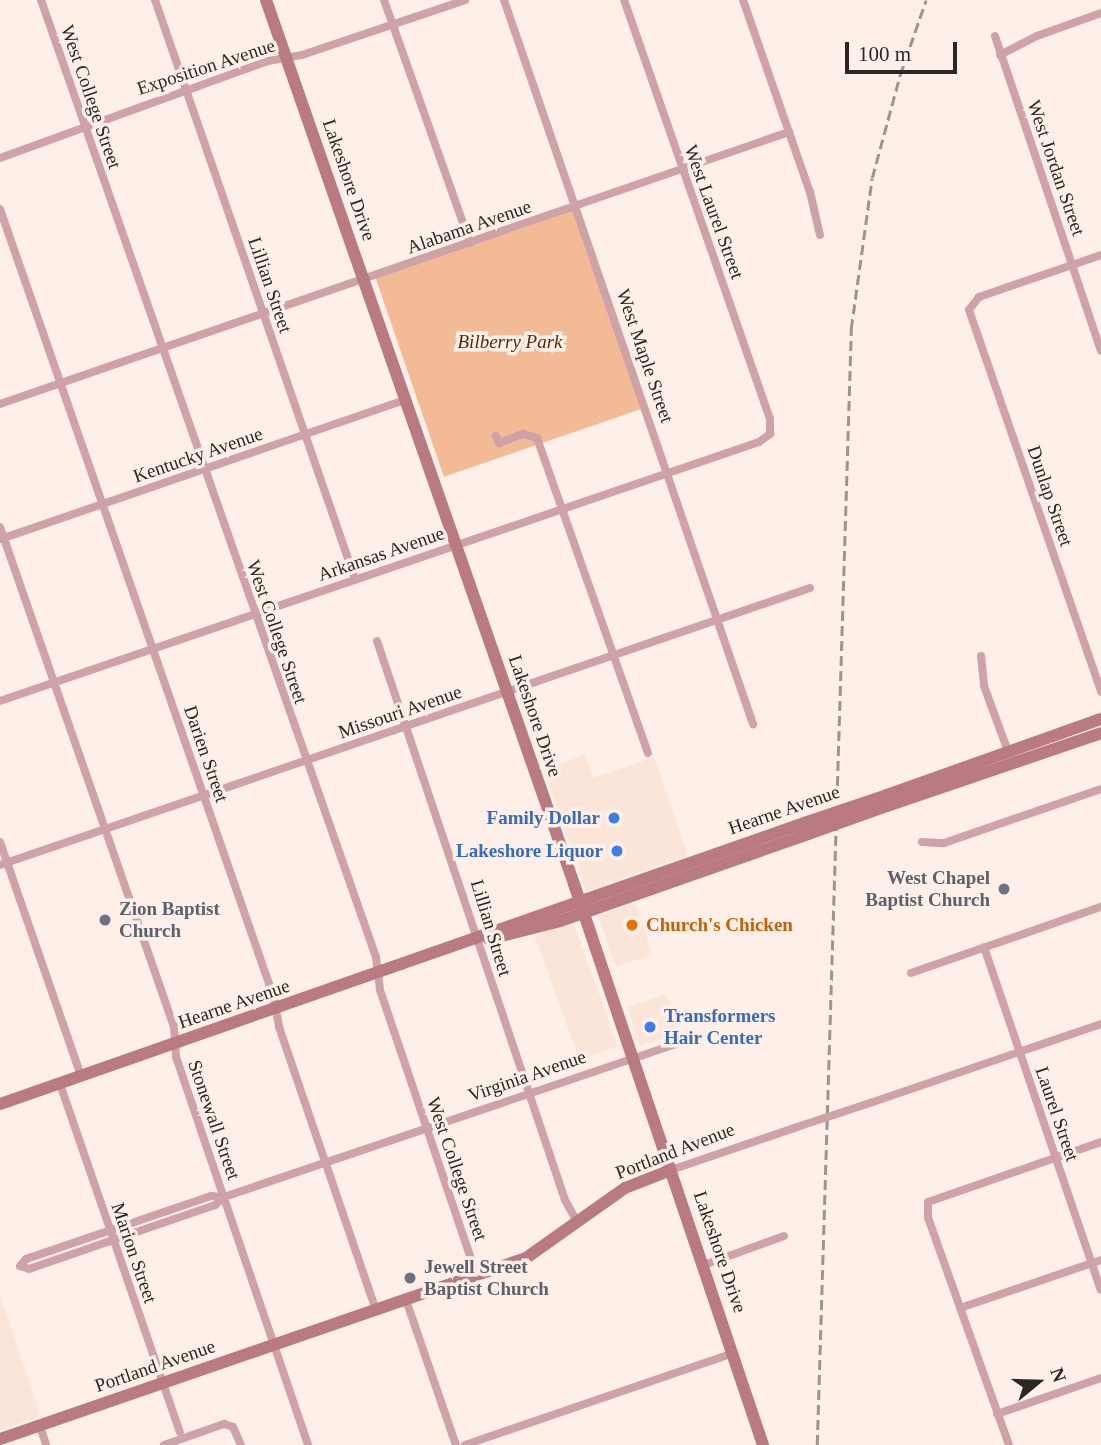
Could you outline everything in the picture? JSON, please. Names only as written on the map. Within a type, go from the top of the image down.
[{"type":"main road","name":"Lakeshore Drive","points":[[266,0],[633,1058],[763,1445]]},
{"type":"main road","name":"Hearne Avenue","points":[[0,1104],[480,939],[683,879],[807,828],[1010,757],[1101,719]]},
{"type":"main road","name":"Hearne Avenue","points":[[1010,757],[1101,733]]},
{"type":"main road","name":"Hearne Avenue","points":[[581,907],[679,865],[807,828]]},
{"type":"main road","points":[[679,865],[683,879]]},
{"type":"main road","name":"Portland Avenue","points":[[0,1439],[477,1276],[545,1248],[625,1188],[671,1170]]},
{"type":"street","name":"West College Street","points":[[41,0],[378,974],[426,1128],[477,1276]]},
{"type":"street","name":"Lillian Street","points":[[155,0],[355,579]]},
{"type":"street","points":[[383,0],[470,243]]},
{"type":"street","name":"Exposition Avenue","points":[[0,158],[186,89],[465,0]]},
{"type":"street","name":"West Maple Street","points":[[504,0],[753,724]]},
{"type":"street","name":"West Laurel Street","points":[[624,0],[770,419],[770,434]]},
{"type":"street","points":[[743,0],[789,132],[820,235]]},
{"type":"street","points":[[1000,55],[1037,36],[1101,13]]},
{"type":"street","name":"West Jordan Street","points":[[995,36],[1101,351]]},
{"type":"street","name":"Alabama Avenue","points":[[0,404],[789,132]]},
{"type":"street","name":"Darien Street","points":[[0,209],[204,796],[376,1311]]},
{"type":"street","points":[[1072,264],[1101,255]]},
{"type":"street","name":"Dunlap Street","points":[[1072,264],[979,297],[969,310],[1101,692]]},
{"type":"street","name":"Kentucky Avenue","points":[[2,539],[405,400]]},
{"type":"street","points":[[496,436],[499,443],[531,434],[540,448],[648,753]]},
{"type":"street","name":"Arkansas Avenue","points":[[0,701],[760,442],[770,434]]},
{"type":"street","name":"Stonewall Street","points":[[0,527],[174,1027],[176,1057],[308,1445]]},
{"type":"street","name":"Missouri Avenue","points":[[4,864],[810,588]]},
{"type":"street","name":"Lillian Street","points":[[377,641],[480,939],[481,953],[528,1093],[565,1200],[578,1223]]},
{"type":"street","points":[[981,656],[984,686],[1010,757]]},
{"type":"street","points":[[922,842],[944,843],[1101,789]]},
{"type":"street","points":[[0,842],[4,864],[81,1076]]},
{"type":"street","points":[[911,973],[1101,907]]},
{"type":"street","name":"Laurel Street","points":[[984,947],[1056,1158],[1096,1262],[1101,1290]]},
{"type":"street","name":"Portland Avenue","points":[[671,1170],[1101,1024]]},
{"type":"street","name":"Virginia Avenue","points":[[224,1197],[215,1205],[29,1269],[20,1266],[26,1259],[110,1230],[211,1196],[224,1197],[683,1042]]},
{"type":"street","name":"Marion Street","points":[[60,1084],[180,1432]]},
{"type":"street","points":[[1009,1445],[928,1218],[928,1202],[1101,1142]]},
{"type":"street","points":[[704,1265],[784,1237]]},
{"type":"street","points":[[960,1308],[1096,1262]]},
{"type":"street","points":[[407,1300],[456,1445]]},
{"type":"street","points":[[465,1445],[734,1353]]},
{"type":"street","points":[[998,1413],[1101,1378]]},
{"type":"street","points":[[164,1445],[223,1424],[233,1427],[241,1445]]},
{"type":"street","points":[[40,1426],[46,1445]]},
{"type":"shaded area","points":[[585,755],[593,778],[654,757],[688,855],[586,891],[544,769]]},
{"type":"shaded area","points":[[635,903],[653,954],[616,967],[598,916]]},
{"type":"shaded area","points":[[573,922],[618,1046],[580,1060],[534,936]]},
{"type":"shaded area","points":[[667,994],[680,1033],[640,1046],[627,1007]]},
{"type":"shaded area","points":[[0,1294],[41,1416],[0,1430]]},
{"type":"green space","name":"Bilberry Park","points":[[576,206],[645,407],[444,477],[375,275]]},
{"type":"railway","points":[[817,1445],[851,329],[872,178],[900,75],[926,0]]},
{"type":"place","name":"Family Dollar","points":[[614,818]]},
{"type":"place","name":"Lakeshore Liquor","points":[[617,851]]},
{"type":"place","name":"West Chapel Baptist Church","points":[[1004,889]]},
{"type":"place","name":"Zion Baptist Church","points":[[105,920]]},
{"type":"place","name":"Church's Chicken","points":[[632,925]]},
{"type":"place","name":"Transformers Hair Center","points":[[650,1027]]},
{"type":"place","name":"Jewell Street Baptist Church","points":[[410,1278]]}]
